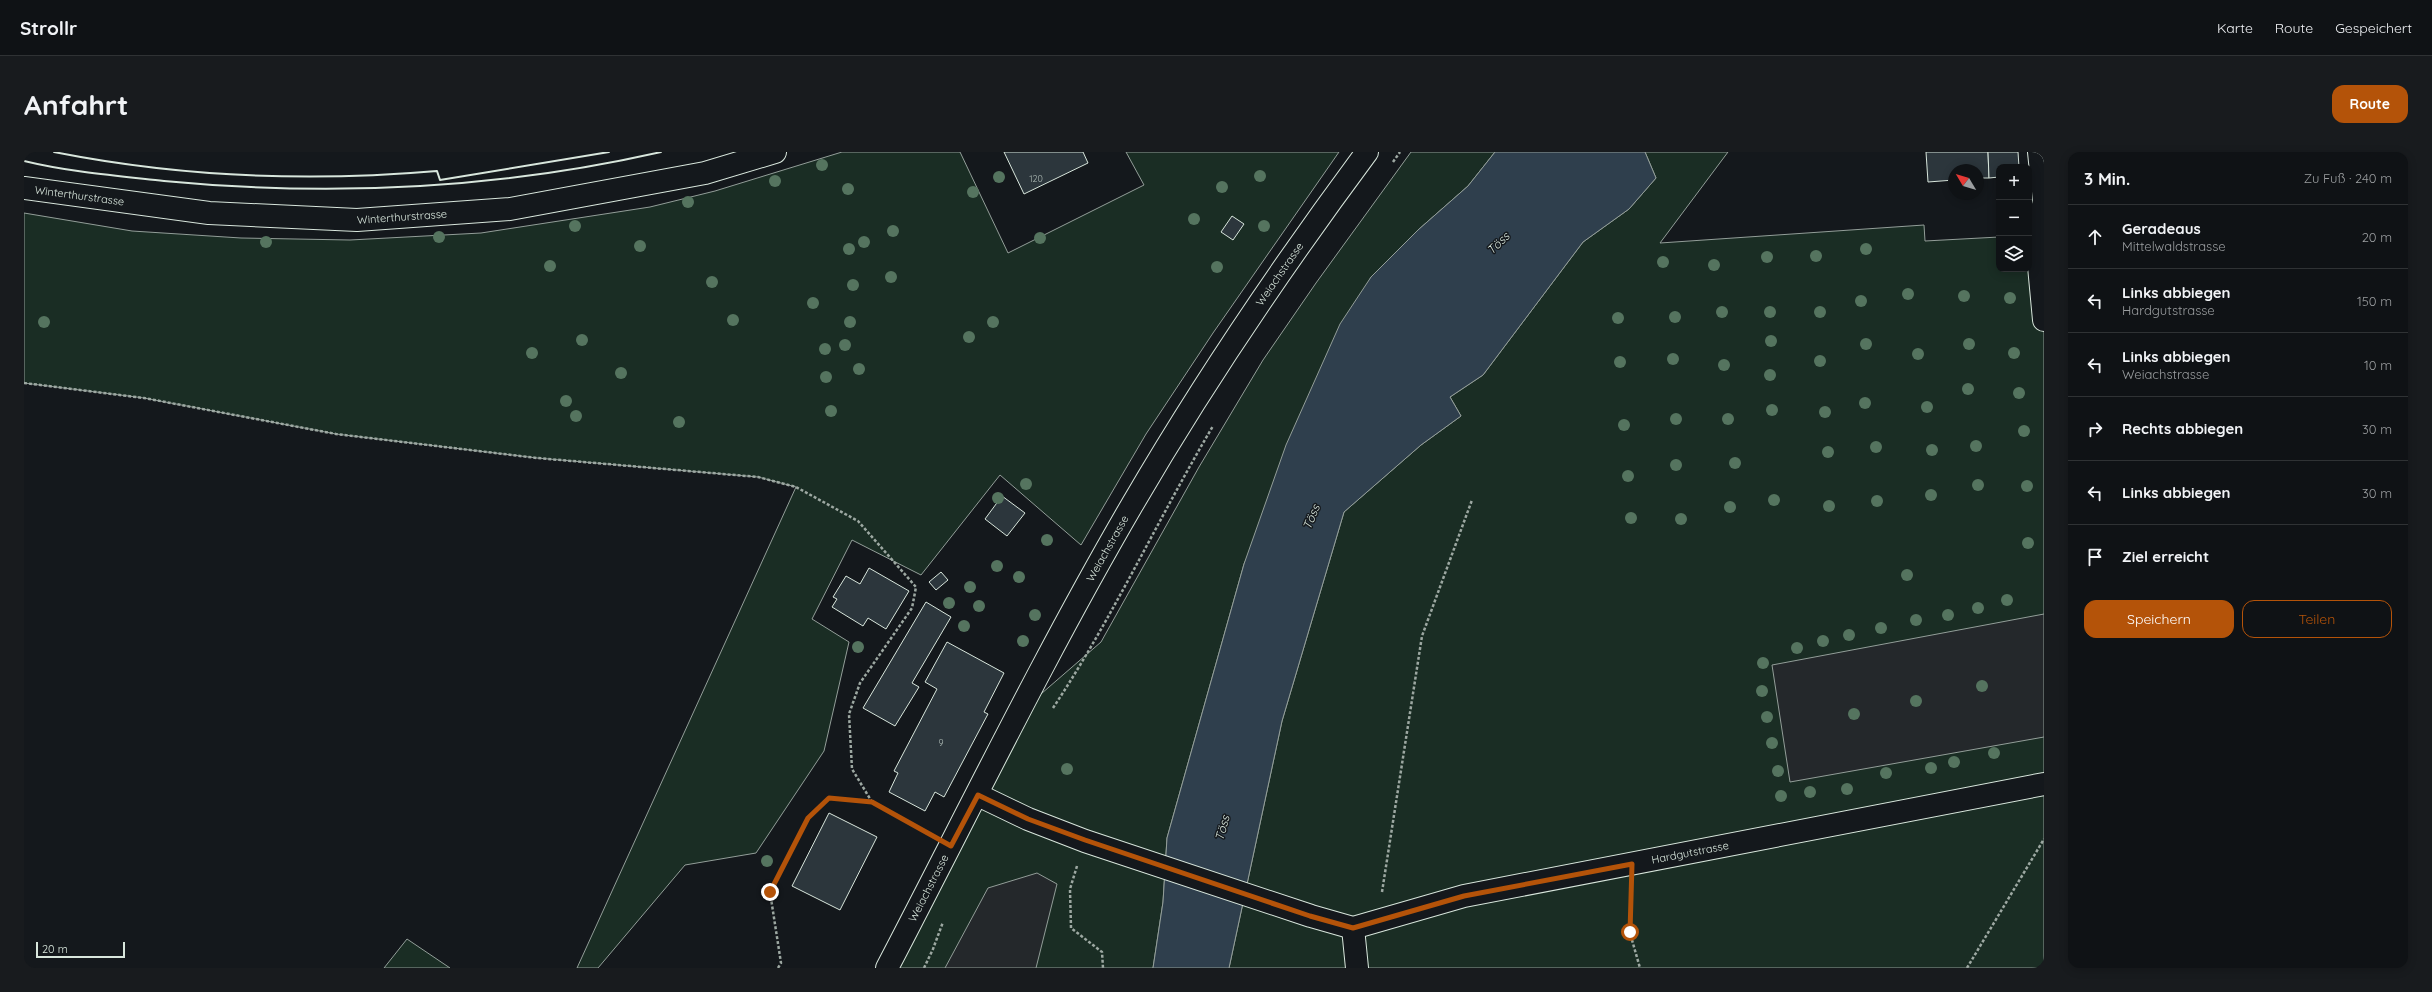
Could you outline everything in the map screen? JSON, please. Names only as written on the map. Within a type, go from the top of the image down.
[{"type":"street","name":"Winterthurstrasse","points":[[24,188],[209,213],[357,220],[510,209],[706,173],[775,152]]},
{"type":"street","name":"Weiachstrasse","points":[[887,968],[1062,631],[1137,497],[1232,344],[1287,263],[1367,152]]},
{"type":"street","points":[[2039,152],[2044,202],[2036,234],[2044,320]]},
{"type":"street","name":"Hardgutstrasse","points":[[1353,928],[1383,918],[1464,896],[2044,784]]},
{"type":"street","points":[[978,795],[1028,819],[1090,842],[1310,916],[1353,928],[1357,968]]},
{"type":"path","points":[[1391,165],[1400,152]]},
{"type":"path","points":[[24,383],[144,398],[336,434],[537,458],[758,477],[796,487],[858,521],[916,587],[912,608],[860,683],[849,714],[852,769],[872,802]]},
{"type":"path","points":[[1051,711],[1074,676],[1148,540],[1217,420]]},
{"type":"path","points":[[1383,918],[1382,886],[1422,636],[1472,500]]},
{"type":"path","points":[[778,968],[782,963],[770,892],[808,818],[829,798],[872,802],[951,846]]},
{"type":"path","points":[[1967,968],[2044,839]]},
{"type":"path","points":[[1090,842],[1070,890],[1070,923],[1071,928],[1102,952],[1103,968]]},
{"type":"path","points":[[1632,864],[1630,932],[1640,968]]},
{"type":"green space","points":[[842,152],[960,152],[1008,253],[1144,185],[1126,152],[1339,152],[1213,333],[1146,434],[1081,545],[1000,475],[921,575],[852,540],[812,619],[849,642],[824,751],[756,853],[685,865],[598,968],[577,968],[796,487],[758,477],[537,458],[336,434],[144,398],[24,383],[24,213],[132,231],[241,238],[350,240],[481,233],[650,207],[715,191]]},
{"type":"green space","points":[[1411,152],[1495,152],[1468,186],[1418,230],[1371,277],[1244,564],[1167,838],[1163,902],[1153,968],[889,968],[1019,713],[1101,642],[1199,467],[1263,360],[1316,283]]},
{"type":"green space","points":[[1645,152],[1728,152],[1660,243],[1924,225],[1925,241],[1996,237],[1996,272],[2030,272],[2044,320],[2044,968],[1229,968],[1282,721],[1344,512],[1421,445],[1461,416],[1450,397],[1483,375],[1583,242],[1629,209],[1656,178]]},
{"type":"green space","points":[[407,939],[450,968],[384,968]]},
{"type":"shaded area","points":[[2044,614],[2044,737],[1790,782],[1772,665]]},
{"type":"shaded area","points":[[1037,873],[1057,884],[1036,968],[945,968],[988,888]]},
{"type":"water","name":"Töss","points":[[1495,152],[1645,152],[1656,178],[1629,209],[1583,242],[1483,375],[1450,397],[1461,416],[1421,445],[1344,512],[1282,721],[1229,968],[1153,968],[1163,902],[1167,838],[1244,564],[1286,445],[1340,324],[1371,277],[1418,230],[1468,186]]},
{"type":"building","points":[[1004,152],[1083,152],[1088,163],[1024,194]]},
{"type":"building","points":[[1926,152],[1988,152],[1989,178],[1984,178],[1984,164],[1948,164],[1948,180],[1928,182]]},
{"type":"building","points":[[1988,152],[2018,152],[2019,164],[1996,164],[1996,177],[1989,178]]},
{"type":"building","points":[[1232,216],[1244,224],[1233,240],[1221,232]]},
{"type":"building","points":[[1002,496],[1025,513],[1007,536],[985,519]]},
{"type":"building","points":[[869,568],[909,591],[886,629],[868,618],[863,626],[832,607],[837,599],[833,597],[846,576],[860,584]]},
{"type":"building","points":[[941,572],[948,580],[936,590],[929,582]]},
{"type":"building","points":[[926,602],[951,617],[912,683],[919,687],[895,726],[863,708]]},
{"type":"building","points":[[947,642],[1004,673],[984,712],[988,714],[944,797],[935,792],[925,811],[889,792],[898,773],[894,771],[937,689],[925,682]]},
{"type":"building","points":[[829,813],[877,837],[840,910],[792,886]]},
{"type":"wall","points":[[54,152],[149,167],[197,172],[245,175],[341,176],[437,171],[440,180],[609,152]]},
{"type":"wall","points":[[24,161],[76,171],[164,181],[227,186],[352,189],[476,182],[600,165],[661,152]]},
{"type":"route","points":[[770,892],[808,818],[829,798],[872,802],[951,846],[978,795],[1028,819],[1085,840],[1310,916],[1353,928],[1383,918],[1464,896],[1632,864],[1630,932]]}]
